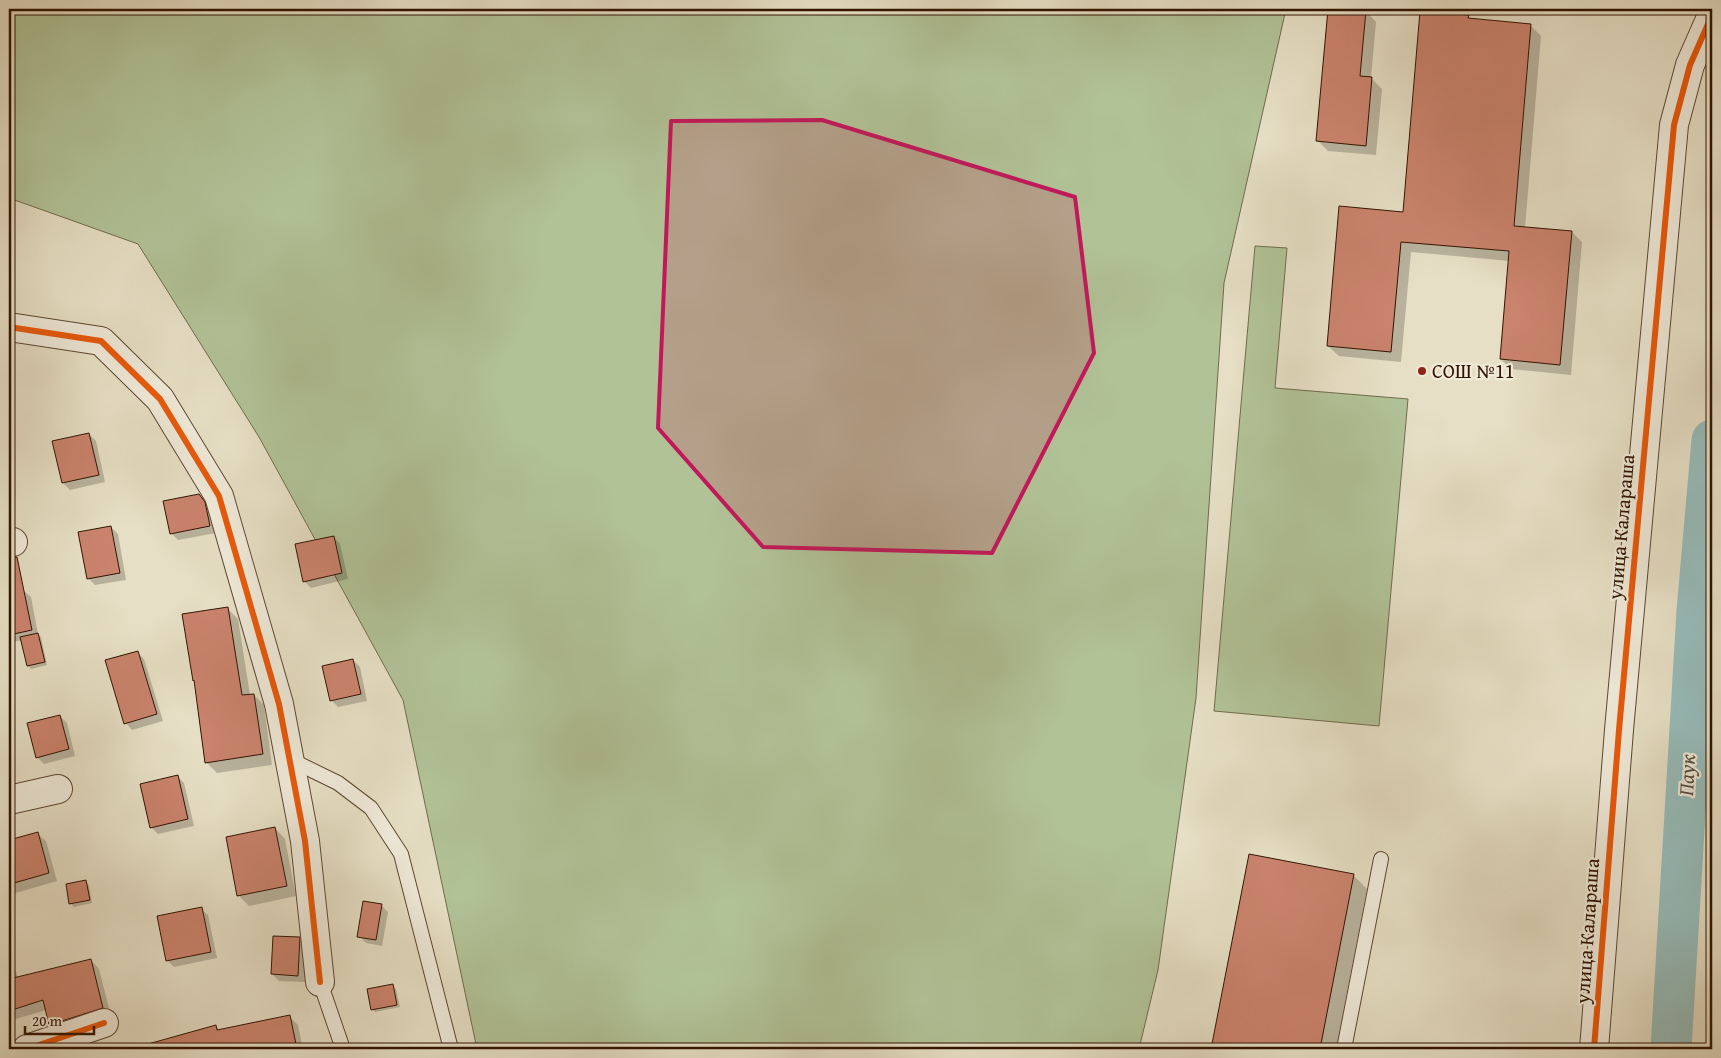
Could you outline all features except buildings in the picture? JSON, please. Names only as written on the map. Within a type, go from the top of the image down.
[{"type":"street","name":"улица Калараша","points":[[1594,1049],[1619,730],[1674,125],[1690,65],[1712,15]]},
{"type":"street","points":[[9,327],[101,341],[160,399],[219,496],[279,704],[305,841],[320,982]]},
{"type":"street","points":[[9,800],[58,789]]},
{"type":"street","points":[[27,1049],[104,1023]]},
{"type":"lane","points":[[289,758],[338,783],[371,808],[401,854],[451,1049]]},
{"type":"lane","points":[[1344,1049],[1381,859]]},
{"type":"lane","points":[[320,982],[343,1049]]},
{"type":"highlighted area","points":[[822,120],[1075,197],[1094,353],[992,553],[763,547],[658,428],[671,121]]},
{"type":"green space","points":[[9,9],[1286,9],[1224,283],[1196,698],[1158,970],[1139,1049],[477,1049],[403,700],[259,437],[138,244],[9,198]]},
{"type":"green space","points":[[1255,246],[1287,248],[1275,388],[1408,399],[1379,726],[1214,711]]},
{"type":"waterway","name":"Паук","points":[[1671,1049],[1697,611],[1712,440]]},
{"type":"cycle path","points":[[1594,1049],[1619,730],[1674,125],[1690,65],[1712,15]]},
{"type":"cycle path","points":[[9,327],[101,341],[160,399],[219,496],[279,704],[305,841],[320,982]]},
{"type":"cycle path","points":[[27,1049],[104,1023]]},
{"type":"place","name":"СОШ №11","points":[[1422,371]]}]
